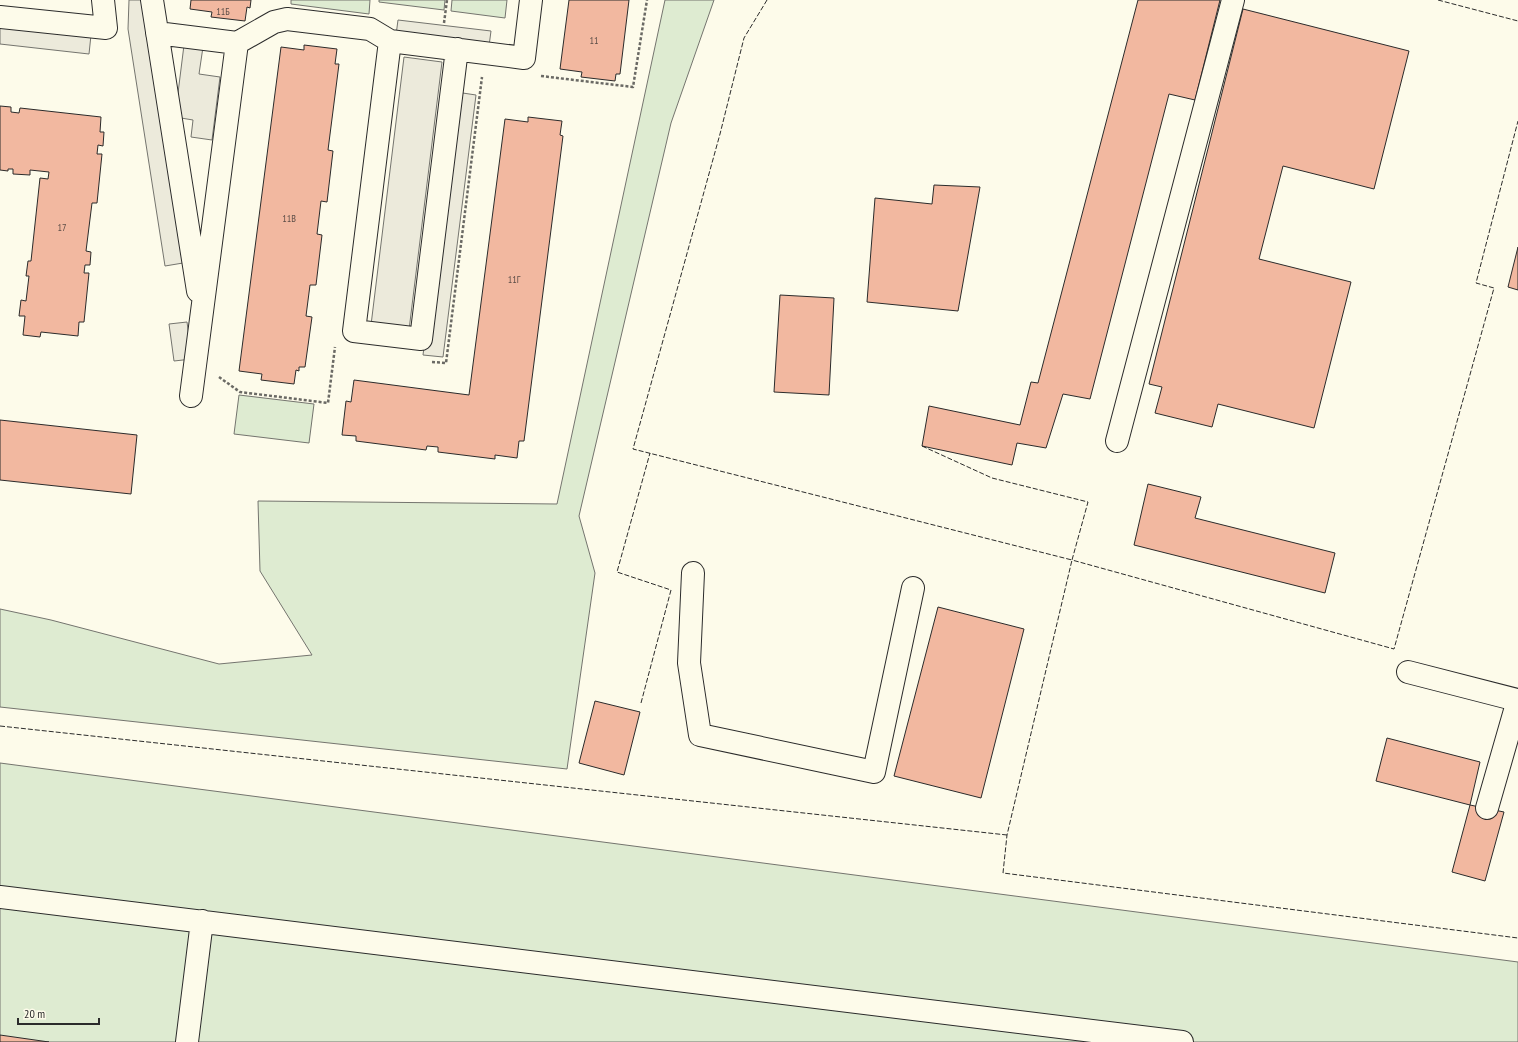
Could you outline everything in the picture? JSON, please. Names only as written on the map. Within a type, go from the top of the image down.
[{"type":"lane","points":[[0,17],[106,28],[103,0]]},
{"type":"lane","points":[[152,0],[202,316]]},
{"type":"lane","points":[[157,33],[238,43],[274,22],[287,19],[370,29],[390,41],[524,58],[531,0]]},
{"type":"lane","points":[[1117,441],[1233,0]]},
{"type":"lane","points":[[390,41],[354,331],[421,339],[457,49]]},
{"type":"lane","points":[[191,396],[238,43]]},
{"type":"lane","points":[[693,573],[689,663],[700,735],[874,772],[913,588]]},
{"type":"lane","points":[[1408,672],[1518,700],[1487,808]]},
{"type":"lane","points":[[0,897],[1182,1042]]},
{"type":"lane","points":[[187,1042],[202,921]]},
{"type":"path","points":[[536,75],[633,87],[647,0]]},
{"type":"green space","points":[[291,0],[370,0],[369,14],[291,4]]},
{"type":"green space","points":[[379,0],[445,0],[444,10],[379,2]]},
{"type":"green space","points":[[452,0],[507,0],[505,18],[451,11]]},
{"type":"green space","points":[[665,0],[714,0],[671,123],[579,516],[595,573],[567,769],[0,707],[0,609],[51,620],[219,664],[312,655],[260,571],[258,501],[557,504]]},
{"type":"green space","points":[[239,395],[314,404],[309,443],[234,434]]},
{"type":"green space","points":[[0,763],[1518,962],[1518,1042],[0,1042]]},
{"type":"shaded area","points":[[129,0],[146,0],[183,263],[165,266],[128,29]]},
{"type":"shaded area","points":[[398,20],[491,31],[489,46],[396,35]]},
{"type":"shaded area","points":[[0,26],[91,35],[89,54],[0,44]]},
{"type":"shaded area","points":[[184,45],[203,47],[199,74],[220,77],[212,140],[191,137],[193,120],[175,117]]},
{"type":"shaded area","points":[[404,57],[442,62],[409,330],[371,325]]},
{"type":"shaded area","points":[[456,92],[476,95],[443,357],[423,355]]},
{"type":"shaded area","points":[[187,322],[192,359],[174,361],[169,324]]},
{"type":"building","points":[[191,0],[251,0],[250,8],[247,7],[245,21],[211,17],[212,12],[190,9]]},
{"type":"building","points":[[569,0],[629,0],[620,74],[616,74],[615,81],[581,77],[582,72],[560,69]]},
{"type":"building","points":[[1138,0],[1220,0],[1195,100],[1169,94],[1090,399],[1063,394],[1046,448],[1017,443],[1012,465],[922,446],[929,406],[1020,425],[1031,382],[1038,383]]},
{"type":"building","points":[[1243,9],[1409,51],[1374,189],[1283,166],[1259,259],[1351,282],[1314,428],[1218,404],[1212,427],[1155,413],[1162,387],[1149,384]]},
{"type":"building","points":[[304,45],[337,49],[335,64],[339,64],[328,150],[333,151],[327,202],[321,201],[317,234],[322,235],[316,285],[310,285],[306,316],[312,317],[305,367],[299,367],[299,371],[296,370],[294,384],[261,380],[262,374],[239,371],[281,47],[304,50]]},
{"type":"building","points":[[0,106],[11,107],[11,112],[19,113],[20,108],[101,117],[100,132],[104,132],[103,146],[98,145],[97,154],[102,154],[97,203],[92,203],[86,251],[91,252],[90,265],[85,265],[84,273],[89,273],[84,322],[79,322],[78,336],[41,332],[40,337],[23,335],[25,316],[19,316],[21,300],[26,301],[29,276],[26,276],[28,261],[31,261],[40,178],[48,179],[49,172],[30,170],[30,175],[13,174],[13,169],[8,169],[8,171],[0,170]]},
{"type":"building","points":[[528,117],[562,121],[560,135],[563,136],[524,441],[519,441],[517,458],[495,455],[495,459],[438,452],[438,447],[427,446],[426,450],[356,441],[356,436],[342,435],[346,401],[351,402],[354,380],[469,395],[505,119],[528,122]]},
{"type":"building","points":[[934,185],[980,187],[958,311],[867,302],[875,198],[932,204]]},
{"type":"building","points":[[1518,247],[1518,290],[1508,287]]},
{"type":"building","points":[[780,295],[834,298],[829,395],[774,392]]},
{"type":"building","points":[[0,420],[137,435],[131,494],[0,480]]},
{"type":"building","points":[[1148,484],[1201,497],[1195,518],[1335,553],[1325,593],[1134,545]]},
{"type":"building","points":[[938,607],[1024,629],[981,798],[894,776]]},
{"type":"building","points":[[595,701],[640,712],[624,775],[579,763]]},
{"type":"building","points":[[1387,738],[1480,762],[1470,805],[1376,781]]},
{"type":"building","points":[[1470,805],[1504,812],[1485,881],[1452,872]]},
{"type":"building","points":[[0,1035],[49,1042],[0,1042]]},
{"type":"fence","points":[[767,0],[744,38],[720,134],[633,449],[1072,560],[1007,835],[1003,873],[1518,938]]},
{"type":"fence","points":[[1438,0],[1518,21]]},
{"type":"fence","points":[[922,446],[992,478],[1088,502],[1072,560],[1394,649],[1494,288],[1476,283],[1518,121]]},
{"type":"fence","points":[[641,703],[671,590],[617,572],[650,453]]},
{"type":"fence","points":[[0,726],[1007,835]]}]
